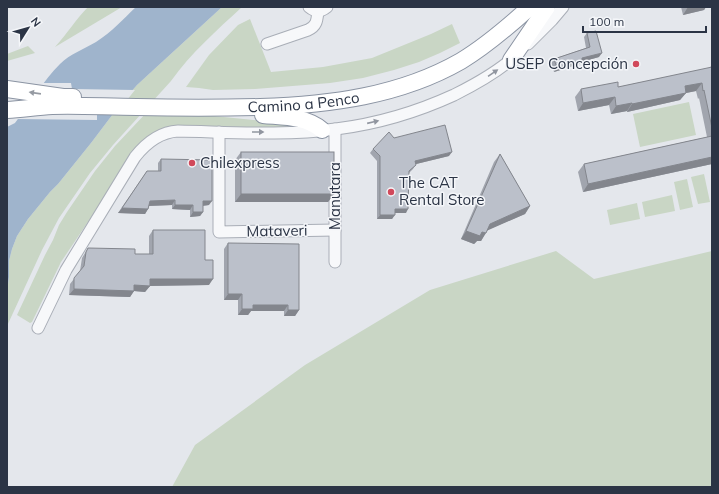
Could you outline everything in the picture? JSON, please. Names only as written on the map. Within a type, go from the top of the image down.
[{"type":"highway","name":"Camino a Penco","points":[[58,102],[183,103],[214,99],[310,95],[347,91],[384,83],[418,71],[452,55],[483,36],[517,7]]},
{"type":"highway","name":"Camino a Penco","points":[[183,103],[211,108],[292,106],[319,104],[362,97],[408,84],[445,69],[476,52],[504,31],[530,7]]},
{"type":"highway","points":[[510,60],[547,7]]},
{"type":"highway","points":[[7,89],[58,102]]},
{"type":"highway","points":[[7,110],[58,102]]},
{"type":"highway","points":[[211,108],[304,120],[328,130]]},
{"type":"street","points":[[38,328],[66,270],[135,157],[142,148],[164,134],[178,131],[285,132],[328,130],[391,118],[444,100],[476,84],[510,60],[542,30],[563,7]]},
{"type":"street","points":[[267,44],[313,28],[316,23],[318,8]]},
{"type":"street","name":"Manutara","points":[[328,130],[335,230],[335,262]]},
{"type":"street","name":"Mataveri","points":[[219,132],[219,232],[335,230]]},
{"type":"green space","points":[[88,7],[122,7],[55,47],[79,16]]},
{"type":"green space","points":[[222,7],[242,7],[196,51],[90,173],[59,218],[42,250],[7,326],[9,261],[17,236],[28,219],[137,85]]},
{"type":"green space","points":[[250,19],[271,72],[323,67],[372,58],[452,24],[460,43],[419,62],[363,78],[330,83],[255,89],[213,90],[186,87],[209,55],[238,25]]},
{"type":"green space","points":[[28,46],[35,53],[7,61],[7,54]]},
{"type":"green space","points":[[689,102],[696,135],[640,147],[633,114]]},
{"type":"green space","points":[[147,112],[176,116],[214,116],[302,125],[298,129],[177,128],[137,149],[61,262],[32,322],[30,323],[17,315],[59,225],[95,171],[115,146]]},
{"type":"green space","points":[[704,174],[710,202],[698,204],[691,177]]},
{"type":"green space","points":[[687,179],[693,207],[680,210],[674,182]]},
{"type":"green space","points":[[672,195],[675,211],[645,217],[642,202]]},
{"type":"green space","points":[[637,203],[640,219],[610,225],[607,210]]},
{"type":"green space","points":[[556,251],[594,279],[712,251],[712,487],[172,487],[195,445],[305,365],[430,290]]},
{"type":"water","points":[[136,7],[222,7],[137,85],[28,219],[17,236],[12,249],[9,261],[7,291],[7,127],[15,123],[42,85],[64,60],[102,38]]},
{"type":"pier","points":[[42,83],[71,83],[72,89],[135,90],[115,115],[97,115],[97,120],[16,119]]},
{"type":"building","points":[[596,31],[602,53],[582,58],[582,60],[557,68],[554,59],[590,47],[587,33]]},
{"type":"building","points":[[712,67],[712,128],[702,83],[685,86],[686,93],[632,104],[616,106],[615,97],[583,103],[581,89],[618,82],[618,87]]},
{"type":"building","name":"The CAT Rental Store","points":[[445,125],[452,152],[415,161],[416,165],[409,171],[408,209],[395,209],[395,215],[380,215],[380,156],[373,149],[389,132],[394,138]]},
{"type":"building","points":[[712,136],[712,157],[588,184],[584,164]]},
{"type":"building","points":[[241,152],[334,152],[334,194],[241,194]]},
{"type":"building","points":[[500,154],[530,206],[490,224],[486,233],[482,232],[480,236],[466,231]]},
{"type":"building","points":[[161,159],[212,160],[212,201],[203,201],[203,212],[193,212],[193,205],[175,205],[175,200],[150,201],[148,209],[122,208],[147,171],[161,171]]},
{"type":"building","points":[[153,230],[205,230],[205,260],[213,260],[213,279],[150,279],[150,286],[134,285],[134,291],[74,289],[74,278],[84,266],[88,248],[135,249],[135,254],[153,254]]},
{"type":"building","points":[[228,243],[299,244],[299,310],[288,310],[288,305],[253,305],[253,309],[242,309],[242,294],[228,294]]},
{"type":"place","name":"USEP Concepción","points":[[636,64]]},
{"type":"place","name":"Chilexpress","points":[[192,163]]},
{"type":"place","name":"The CAT Rental Store","points":[[391,192]]}]
